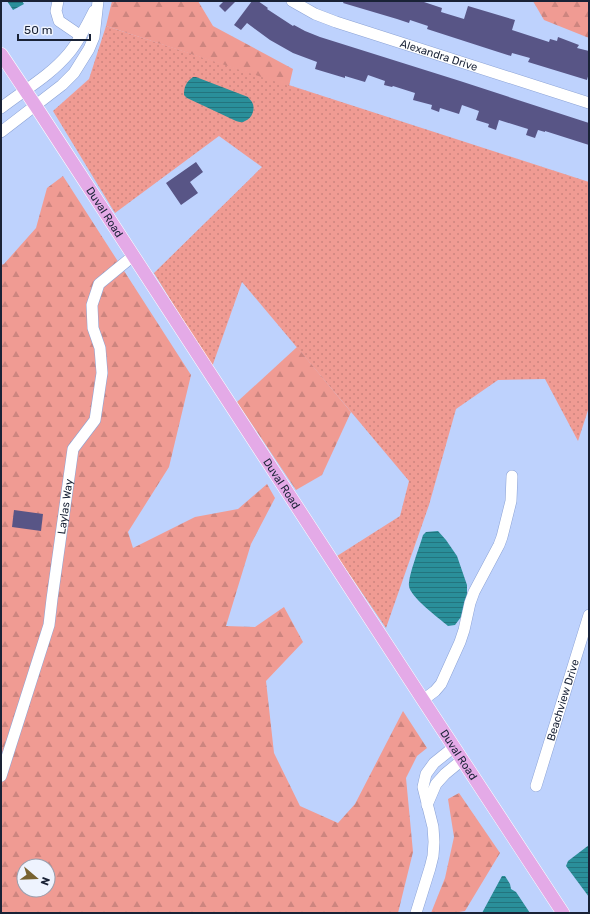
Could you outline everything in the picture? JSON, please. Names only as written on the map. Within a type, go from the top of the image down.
[{"type":"main road","name":"Duval Road","points":[[1,54],[563,913]]},
{"type":"street","points":[[58,1],[56,11],[59,21],[80,36]]},
{"type":"street","name":"Alexandra Drive","points":[[292,1],[315,14],[336,22],[589,103]]},
{"type":"street","points":[[1,108],[53,69],[69,53],[97,4]]},
{"type":"street","points":[[1,132],[62,85],[74,73],[82,62],[94,36],[97,4]]},
{"type":"street","name":"Laylas Way","points":[[1,776],[50,625],[52,599],[73,449],[95,420],[102,373],[100,348],[93,328],[92,305],[100,284],[133,256]]},
{"type":"street","points":[[420,696],[435,691],[441,684],[460,642],[474,592],[502,537],[511,501],[512,476]]},
{"type":"street","name":"Beachview Drive","points":[[536,786],[589,614]]},
{"type":"street","points":[[416,913],[433,856],[434,842],[433,827],[423,787],[426,774],[434,763],[454,747]]},
{"type":"street","points":[[427,805],[436,784],[445,774],[462,760]]},
{"type":"green space","points":[[112,1],[198,1],[213,26],[293,69],[289,86],[106,26]]},
{"type":"green space","points":[[533,1],[589,1],[589,38],[544,20]]},
{"type":"green space","points":[[106,26],[589,182],[589,407],[578,441],[545,379],[498,380],[456,409],[429,505],[386,628],[337,556],[400,516],[409,481],[242,282],[212,367],[154,273],[262,167],[219,136],[115,213],[53,111],[89,79]]},
{"type":"green space","points":[[63,176],[191,375],[169,467],[128,532],[133,548],[195,517],[238,509],[267,484],[275,498],[251,544],[226,626],[255,627],[284,607],[303,642],[266,681],[274,753],[300,806],[338,823],[355,804],[403,711],[427,748],[417,756],[406,778],[413,852],[398,913],[1,913],[1,265],[4,264],[36,228],[47,188]]},
{"type":"green space","points":[[297,347],[351,412],[322,475],[296,490],[237,402]]},
{"type":"green space","points":[[459,793],[500,853],[465,911],[453,913],[431,913],[445,878],[454,837],[448,799]]},
{"type":"shaded area","points":[[7,1],[22,1],[24,4],[13,10]]},
{"type":"shaded area","points":[[193,77],[248,97],[252,101],[254,107],[250,118],[244,122],[238,122],[187,98],[184,95],[185,87]]},
{"type":"shaded area","points":[[438,531],[457,556],[467,585],[467,596],[461,617],[455,625],[448,626],[414,596],[409,586],[412,568],[423,535],[426,532]]},
{"type":"shaded area","points":[[589,845],[589,897],[566,866],[568,861]]},
{"type":"shaded area","points":[[502,876],[505,876],[511,889],[516,892],[530,913],[482,913]]},
{"type":"building","points":[[224,1],[236,1],[225,12],[219,6]]},
{"type":"building","points":[[252,1],[258,1],[268,8],[267,9],[293,26],[294,25],[320,37],[589,123],[589,145],[538,130],[535,138],[526,135],[528,129],[499,120],[496,130],[488,127],[489,124],[476,120],[479,111],[462,105],[459,114],[440,108],[439,112],[431,109],[432,105],[413,100],[415,93],[393,86],[384,85],[385,81],[368,75],[365,82],[315,69],[317,62],[293,53],[270,40],[247,23],[241,30],[234,25]]},
{"type":"building","points":[[344,1],[424,1],[442,8],[441,12],[464,19],[468,6],[515,20],[512,30],[549,42],[550,39],[557,41],[558,37],[579,45],[577,48],[589,51],[589,73],[587,80],[528,62],[530,58],[512,53],[511,56],[427,29],[428,26],[410,20],[409,23],[343,3]]},
{"type":"building","points":[[196,162],[203,172],[190,182],[198,193],[181,205],[166,183]]},
{"type":"building","points":[[14,510],[43,514],[41,531],[12,527]]}]
